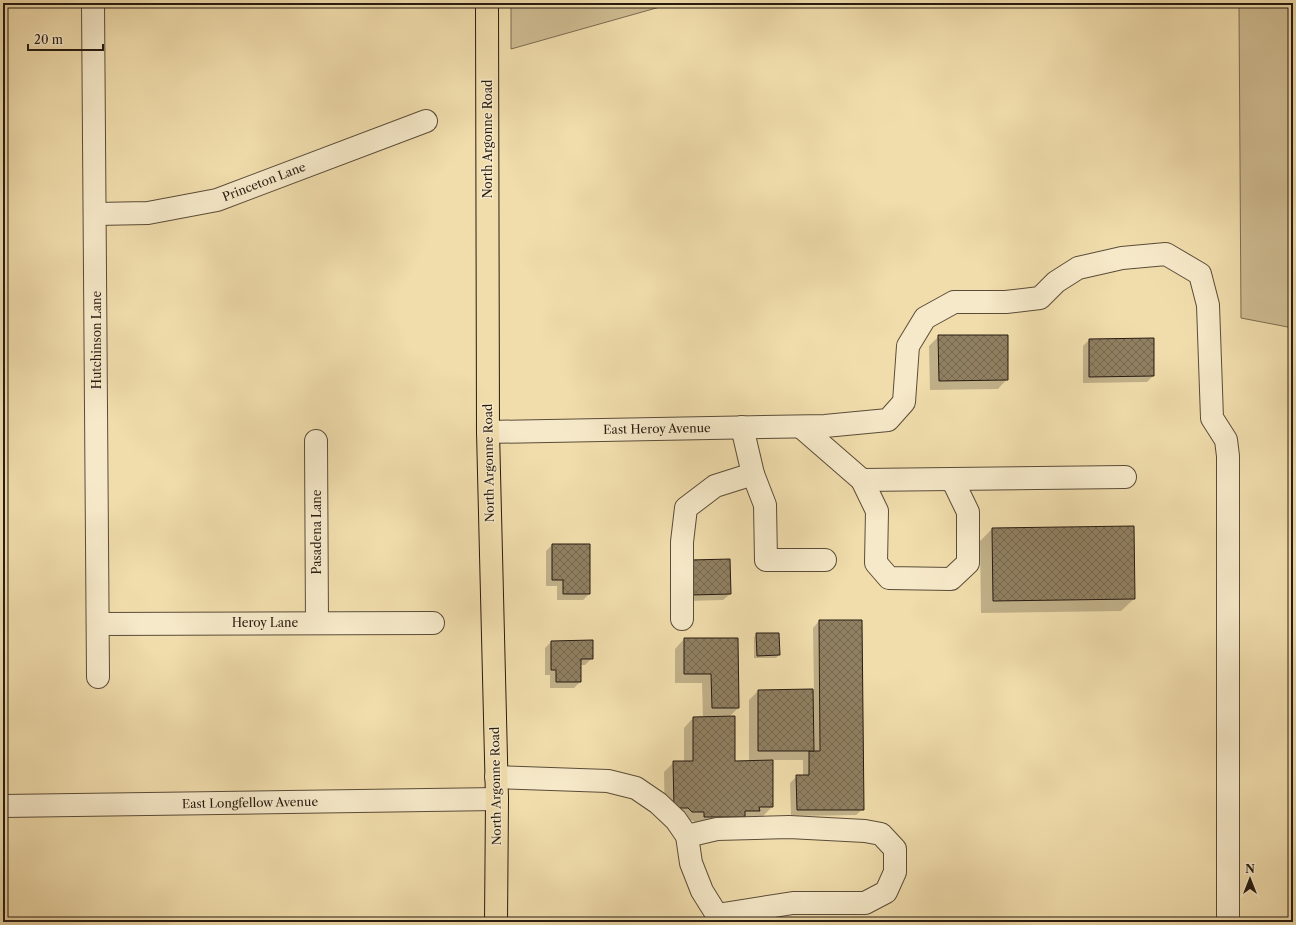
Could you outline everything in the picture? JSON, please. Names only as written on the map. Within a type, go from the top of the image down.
[{"type":"main road","name":"North Argonne Road","points":[[487,3],[488,432],[497,800],[496,922]]},
{"type":"street","name":"Hutchinson Lane","points":[[93,3],[96,214],[98,677]]},
{"type":"street","name":"Princeton Lane","points":[[96,214],[148,213],[217,200],[426,121]]},
{"type":"street","name":"East Heroy Avenue","points":[[488,432],[825,426],[888,420],[904,402],[908,346],[925,318],[954,302],[1006,302],[1040,298],[1056,282],[1078,268],[1122,258],[1166,254],[1200,274],[1208,305],[1212,418],[1226,440],[1228,456],[1228,922]]},
{"type":"street","points":[[801,426],[862,480],[878,511],[876,563],[889,578],[951,579],[968,563],[968,512],[952,479]]},
{"type":"street","points":[[742,427],[753,474],[765,506],[766,560],[825,560]]},
{"type":"street","name":"Pasadena Lane","points":[[316,441],[317,623]]},
{"type":"street","points":[[682,619],[682,542],[686,508],[715,486],[753,474]]},
{"type":"street","points":[[862,480],[1125,478]]},
{"type":"street","name":"Heroy Lane","points":[[98,624],[433,623]]},
{"type":"street","points":[[496,777],[608,781],[636,788],[658,803],[676,820],[687,836],[690,863],[702,891],[718,919],[793,903],[864,903],[886,892],[895,872],[895,849],[881,834],[864,831],[773,828],[717,829],[687,836]]},
{"type":"street","name":"East Longfellow Avenue","points":[[3,806],[497,800]]},
{"type":"shaded area","points":[[511,3],[674,3],[511,49]]},
{"type":"shaded area","points":[[1293,5],[1293,328],[1241,318],[1239,6]]},
{"type":"building","points":[[938,335],[1008,335],[1008,380],[939,381]]},
{"type":"building","points":[[1154,338],[1154,376],[1089,377],[1089,339]]},
{"type":"building","points":[[1134,526],[1135,599],[993,601],[992,528]]},
{"type":"building","points":[[552,544],[590,544],[590,594],[563,594],[563,580],[552,580]]},
{"type":"building","points":[[730,559],[731,594],[691,595],[691,560]]},
{"type":"building","points":[[819,620],[862,620],[864,810],[797,810],[796,775],[809,775],[809,751],[820,751]]},
{"type":"building","points":[[756,633],[779,633],[780,655],[757,656]]},
{"type":"building","points":[[684,638],[738,638],[739,708],[712,708],[711,674],[684,674]]},
{"type":"building","points":[[593,640],[593,659],[581,659],[581,682],[556,682],[556,670],[551,670],[551,641]]},
{"type":"building","points":[[813,689],[814,751],[758,751],[758,690]]},
{"type":"building","points":[[735,716],[735,761],[773,760],[773,807],[759,807],[760,811],[745,811],[745,817],[704,817],[704,812],[692,812],[688,808],[674,808],[673,761],[693,761],[693,717]]}]
